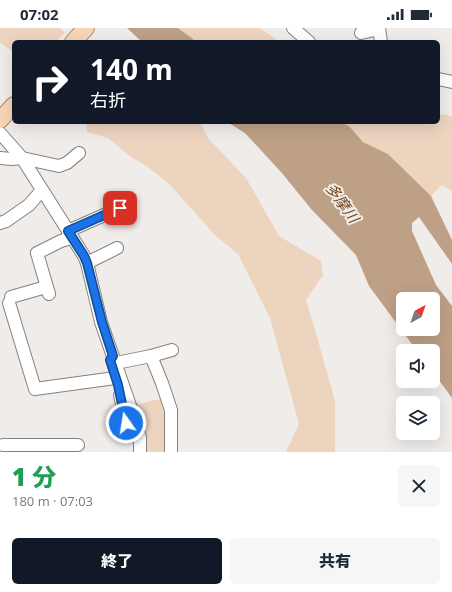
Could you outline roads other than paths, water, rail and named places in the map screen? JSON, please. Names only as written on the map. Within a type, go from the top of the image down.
[{"type":"main road","points":[[75,40],[86,28]]},
{"type":"main road","points":[[0,120],[12,107]]},
{"type":"street","points":[[293,28],[307,40]]},
{"type":"street","points":[[361,33],[379,28],[380,40]]},
{"type":"street","points":[[440,79],[452,82]]},
{"type":"street","points":[[0,133],[22,158],[84,256],[102,322],[134,416],[140,438],[140,452]]},
{"type":"street","points":[[0,158],[22,158],[59,166],[67,163],[79,153]]},
{"type":"street","points":[[0,223],[6,221],[29,205],[42,190]]},
{"type":"street","points":[[115,378],[35,389],[10,300],[48,291],[37,253],[69,234],[120,208]]},
{"type":"street","points":[[87,263],[117,248]]},
{"type":"street","points":[[126,423],[118,385],[110,360],[151,356],[172,350]]},
{"type":"street","points":[[151,356],[171,410],[172,430],[170,452]]},
{"type":"street","points":[[2,444],[63,449],[78,445]]},
{"type":"water","points":[[127,28],[178,28],[194,40],[140,40]]},
{"type":"water","name":"多摩川","points":[[230,124],[344,124],[349,126],[363,142],[388,154],[431,196],[452,240],[452,264],[419,217],[412,223],[412,231],[436,285],[452,306],[452,398],[440,382],[440,344],[412,344],[406,336],[440,336],[440,292],[396,292],[396,323],[369,286],[356,255],[312,210],[281,172],[245,133]]}]
